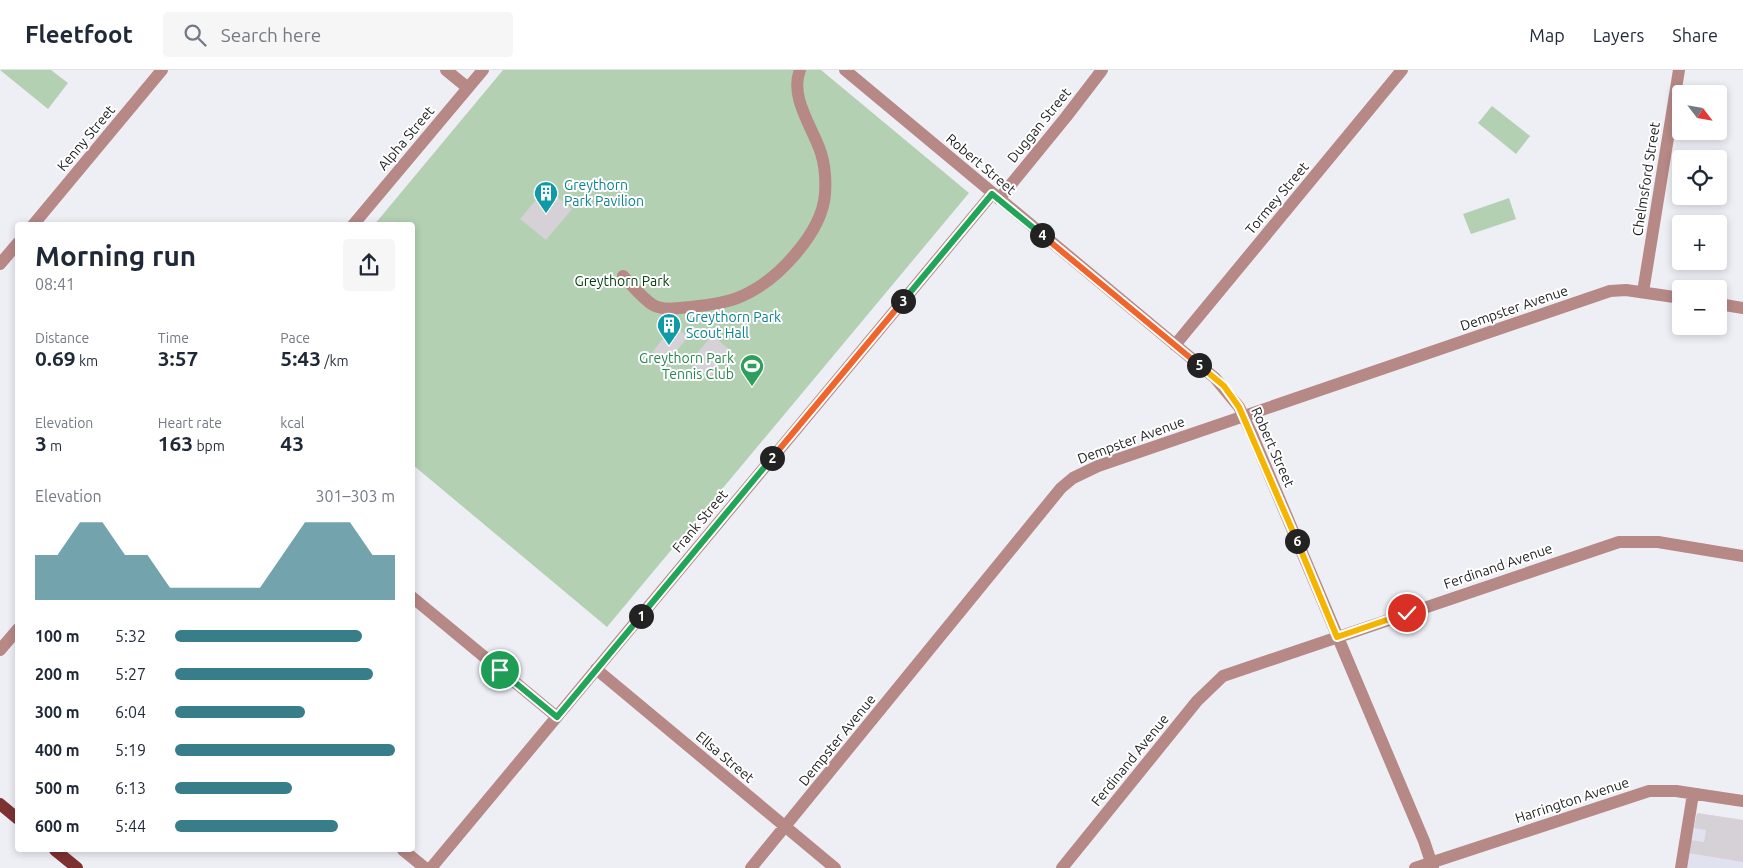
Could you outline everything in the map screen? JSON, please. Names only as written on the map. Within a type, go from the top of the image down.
[{"type":"main road","points":[[0,804],[15,816]]},
{"type":"main road","points":[[57,852],[77,868]]},
{"type":"street","name":"Kenny Street","points":[[35,222],[162,70]]},
{"type":"street","points":[[446,70],[468,88]]},
{"type":"street","name":"Alpha Street","points":[[356,222],[483,70]]},
{"type":"street","points":[[623,276],[654,305],[670,309],[711,305],[742,296],[767,280],[801,248],[820,218],[825,182],[821,153],[800,102],[798,82],[800,70]]},
{"type":"street","name":"Robert Street","points":[[845,70],[1224,386],[1244,416],[1424,841],[1432,865]]},
{"type":"street","name":"Duggan Street","points":[[996,196],[1066,117],[1102,70]]},
{"type":"street","name":"Tormey Street","points":[[1175,345],[1402,70]]},
{"type":"street","name":"Chelmsford Street","points":[[1643,292],[1679,70]]},
{"type":"street","name":"Frank Street","points":[[431,868],[996,196]]},
{"type":"street","points":[[0,264],[15,246]]},
{"type":"street","name":"Dempster Avenue","points":[[751,868],[1067,482],[1098,466],[1610,291],[1626,290],[1672,297]]},
{"type":"street","points":[[1727,305],[1743,308]]},
{"type":"street","name":"Ferdinand Avenue","points":[[1062,868],[1197,701],[1216,682],[1234,672],[1618,542],[1658,542],[1743,556]]},
{"type":"street","points":[[415,599],[557,717]]},
{"type":"street","points":[[0,650],[15,632]]},
{"type":"street","name":"Ellsa Street","points":[[596,670],[835,868]]},
{"type":"street","name":"Harrington Avenue","points":[[1415,868],[1432,865],[1636,794],[1663,790],[1743,802]]},
{"type":"street","points":[[1682,868],[1693,794]]},
{"type":"street","points":[[405,852],[425,868]]},
{"type":"shaded area","points":[[1697,813],[1743,820],[1743,868],[1685,868]]},
{"type":"green space","points":[[0,70],[51,70],[68,83],[48,109]]},
{"type":"green space","name":"Greythorn Park","points":[[503,70],[821,70],[969,193],[607,627],[415,467],[415,222],[376,222]]},
{"type":"green space","points":[[1492,106],[1530,136],[1516,154],[1478,123]]},
{"type":"green space","points":[[1509,198],[1516,219],[1471,234],[1463,214]]},
{"type":"building","name":"Greythorn Park Pavilion","points":[[546,188],[572,209],[546,240],[520,219]]},
{"type":"building","name":"Greythorn Park Scout Hall","points":[[674,325],[688,337],[664,366],[650,355]]},
{"type":"building","name":"Greythorn Park Tennis Club","points":[[712,335],[731,351],[709,378],[690,362]]},
{"type":"building","points":[[1697,813],[1743,820],[1743,862],[1688,853],[1690,840],[1704,842],[1706,830],[1694,828]]},
{"type":"place","name":"Greythorn Park Pavilion","points":[[546,214]]},
{"type":"place","name":"Greythorn Park Scout Hall","points":[[669,346]]},
{"type":"place","name":"Greythorn Park Tennis Club","points":[[752,387]]},
{"type":"route","points":[[500,670],[557,717],[992,194],[1224,386],[1239,407],[1252,434],[1337,637],[1407,613]]}]
